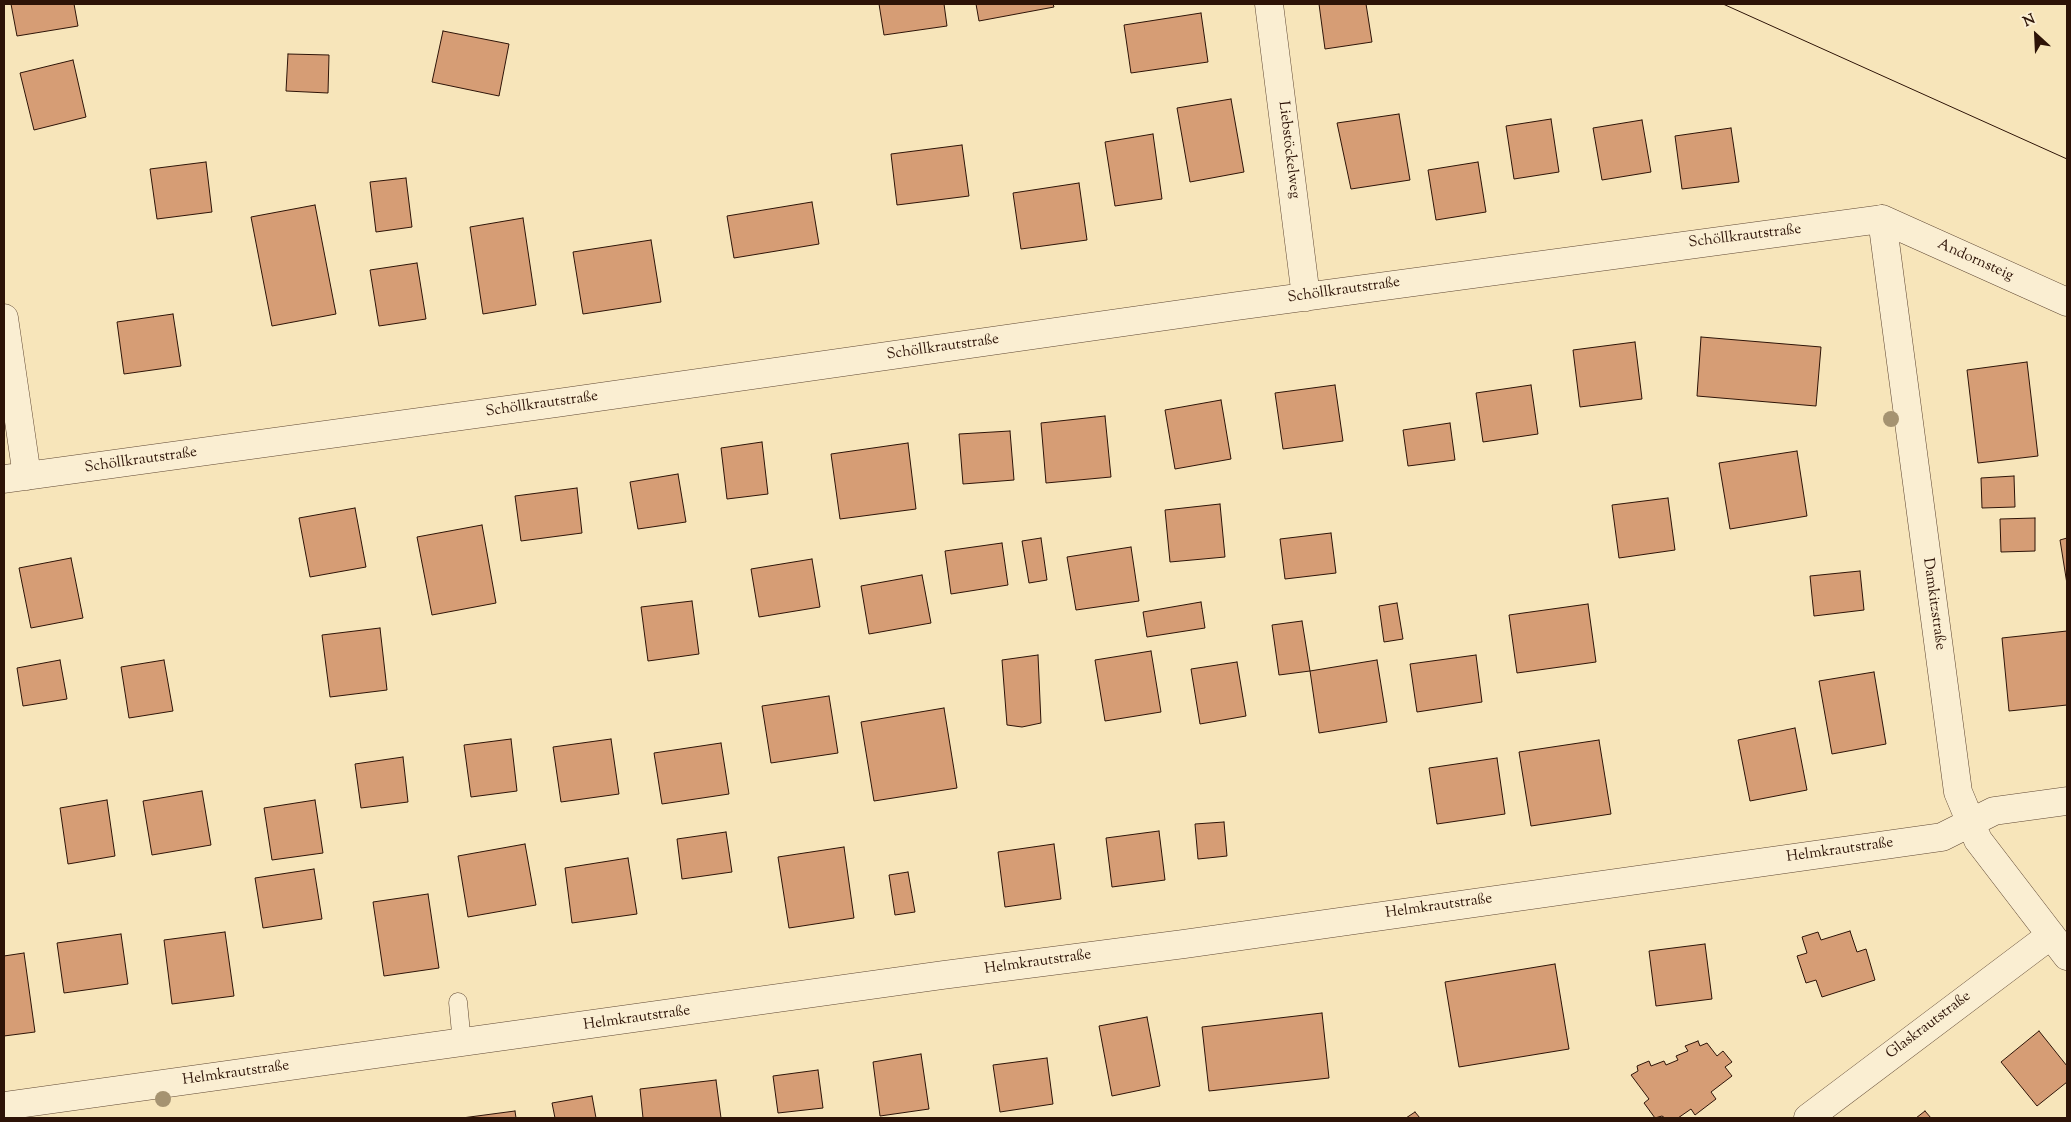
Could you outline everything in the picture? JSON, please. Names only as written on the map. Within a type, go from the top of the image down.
[{"type":"street","name":"Liebstöckelweg","points":[[1269,4],[1306,297]]},
{"type":"street","name":"Schöllkrautstraße","points":[[15,478],[1306,297],[1882,220]]},
{"type":"street","name":"Andornsteig","points":[[1882,220],[2067,302]]},
{"type":"street","name":"Damkitzstraße","points":[[1882,220],[1958,792],[1978,840],[2059,946]]},
{"type":"street","points":[[4,318],[15,478]]},
{"type":"street","name":"Helmkrautstraße","points":[[4,1106],[53,1109],[462,1043],[1942,837],[1994,811],[2067,801]]},
{"type":"street","name":"Glaskrautstraße","points":[[1808,1118],[2059,946]]},
{"type":"lane","points":[[458,1002],[462,1043]]},
{"type":"building","points":[[11,4],[74,4],[78,26],[17,36]]},
{"type":"building","points":[[879,4],[944,4],[947,26],[884,35]]},
{"type":"building","points":[[976,4],[1053,4],[1054,7],[979,21]]},
{"type":"building","points":[[1319,4],[1366,4],[1372,42],[1325,49]]},
{"type":"building","points":[[1201,13],[1208,62],[1131,73],[1124,25]]},
{"type":"building","points":[[443,31],[509,44],[499,96],[432,82]]},
{"type":"building","points":[[288,54],[329,55],[328,93],[286,91]]},
{"type":"building","points":[[73,60],[86,117],[34,130],[20,73]]},
{"type":"building","points":[[1231,99],[1244,172],[1190,182],[1177,108]]},
{"type":"building","points":[[1399,114],[1410,180],[1351,189],[1337,123]]},
{"type":"building","points":[[1551,119],[1559,172],[1514,179],[1506,126]]},
{"type":"building","points":[[1642,120],[1651,172],[1602,180],[1593,128]]},
{"type":"building","points":[[1731,128],[1739,182],[1682,189],[1675,136]]},
{"type":"building","points":[[1153,134],[1162,199],[1115,206],[1105,142]]},
{"type":"building","points":[[962,145],[969,196],[897,205],[891,154]]},
{"type":"building","points":[[206,162],[212,212],[157,219],[150,169]]},
{"type":"building","points":[[1478,162],[1486,212],[1436,220],[1428,170]]},
{"type":"building","points":[[406,178],[412,227],[376,232],[370,182]]},
{"type":"building","points":[[1079,183],[1087,240],[1021,249],[1013,193]]},
{"type":"building","points":[[812,202],[819,244],[734,258],[727,216]]},
{"type":"building","points":[[315,205],[336,314],[272,326],[251,217]]},
{"type":"building","points":[[523,218],[536,305],[483,314],[470,227]]},
{"type":"building","points":[[651,240],[661,302],[583,314],[573,252]]},
{"type":"building","points":[[417,263],[426,319],[379,326],[370,270]]},
{"type":"building","points":[[173,314],[181,366],[124,374],[117,322]]},
{"type":"building","points":[[1701,337],[1821,347],[1816,406],[1697,396]]},
{"type":"building","points":[[1635,342],[1642,399],[1580,407],[1573,350]]},
{"type":"building","points":[[2027,362],[2038,456],[1978,463],[1967,370]]},
{"type":"building","points":[[1335,385],[1343,441],[1283,449],[1275,393]]},
{"type":"building","points":[[1531,385],[1538,434],[1483,442],[1476,393]]},
{"type":"building","points":[[1221,400],[1231,459],[1175,469],[1165,410]]},
{"type":"building","points":[[1105,416],[1111,477],[1046,483],[1041,423]]},
{"type":"building","points":[[1450,423],[1455,460],[1408,466],[1403,430]]},
{"type":"building","points":[[1010,431],[1014,480],[963,484],[959,434]]},
{"type":"building","points":[[762,442],[768,494],[727,499],[721,448]]},
{"type":"building","points":[[908,443],[916,509],[840,519],[831,454]]},
{"type":"building","points":[[1797,451],[1807,516],[1730,529],[1719,463]]},
{"type":"building","points":[[678,474],[686,522],[638,529],[630,482]]},
{"type":"building","points":[[2014,476],[2015,507],[1982,508],[1981,478]]},
{"type":"building","points":[[577,488],[582,533],[521,541],[515,496]]},
{"type":"building","points":[[1668,498],[1675,550],[1619,558],[1612,505]]},
{"type":"building","points":[[1220,504],[1225,557],[1170,562],[1165,510]]},
{"type":"building","points":[[355,508],[366,567],[310,577],[299,518]]},
{"type":"building","points":[[2035,518],[2035,551],[2001,552],[2000,519]]},
{"type":"building","points":[[482,525],[496,603],[432,615],[417,537]]},
{"type":"building","points":[[1331,533],[1336,573],[1285,579],[1280,539]]},
{"type":"building","points":[[1041,538],[1047,580],[1029,583],[1022,541]]},
{"type":"building","points":[[2067,538],[2067,584],[2060,540]]},
{"type":"building","points":[[1002,543],[1008,585],[951,594],[945,551]]},
{"type":"building","points":[[1131,547],[1139,601],[1076,610],[1067,557]]},
{"type":"building","points":[[71,558],[83,618],[31,628],[19,568]]},
{"type":"building","points":[[812,559],[820,607],[759,617],[751,569]]},
{"type":"building","points":[[1860,571],[1864,610],[1814,616],[1810,576]]},
{"type":"building","points":[[922,575],[931,623],[869,634],[861,586]]},
{"type":"building","points":[[692,601],[699,654],[648,661],[641,607]]},
{"type":"building","points":[[1201,602],[1205,628],[1147,637],[1143,612]]},
{"type":"building","points":[[1397,603],[1403,639],[1384,642],[1379,606]]},
{"type":"building","points":[[1588,604],[1596,662],[1517,673],[1509,615]]},
{"type":"building","points":[[1302,621],[1310,671],[1279,675],[1272,625]]},
{"type":"building","points":[[380,628],[387,690],[330,697],[322,635]]},
{"type":"building","points":[[2067,631],[2067,705],[2009,711],[2002,638]]},
{"type":"building","points":[[1151,651],[1161,712],[1105,721],[1095,660]]},
{"type":"building","points":[[1038,655],[1041,723],[1022,727],[1007,725],[1002,660]]},
{"type":"building","points":[[1476,655],[1482,702],[1417,712],[1410,664]]},
{"type":"building","points":[[60,660],[67,699],[23,706],[17,668]]},
{"type":"building","points":[[164,660],[173,711],[129,718],[121,667]]},
{"type":"building","points":[[1377,660],[1387,722],[1319,733],[1310,671]]},
{"type":"building","points":[[1237,662],[1246,716],[1200,724],[1191,669]]},
{"type":"building","points":[[1874,672],[1886,744],[1832,754],[1819,681]]},
{"type":"building","points":[[829,696],[838,753],[771,763],[762,706]]},
{"type":"building","points":[[944,708],[957,788],[874,801],[861,722]]},
{"type":"building","points":[[1795,728],[1807,790],[1750,801],[1738,740]]},
{"type":"building","points":[[511,739],[517,791],[471,797],[464,745]]},
{"type":"building","points":[[611,739],[619,794],[561,802],[553,747]]},
{"type":"building","points":[[1599,740],[1611,814],[1531,826],[1519,752]]},
{"type":"building","points":[[721,743],[729,794],[662,804],[654,753]]},
{"type":"building","points":[[403,757],[408,802],[361,808],[355,764]]},
{"type":"building","points":[[1497,758],[1505,814],[1437,824],[1429,768]]},
{"type":"building","points":[[202,791],[211,845],[152,855],[143,801]]},
{"type":"building","points":[[107,800],[115,856],[68,864],[60,808]]},
{"type":"building","points":[[315,800],[323,853],[272,860],[264,808]]},
{"type":"building","points":[[1224,822],[1227,856],[1198,859],[1195,824]]},
{"type":"building","points":[[1159,831],[1165,880],[1112,887],[1106,838]]},
{"type":"building","points":[[726,832],[732,872],[682,879],[677,839]]},
{"type":"building","points":[[525,844],[536,905],[468,917],[458,856]]},
{"type":"building","points":[[1054,844],[1061,899],[1005,907],[998,852]]},
{"type":"building","points":[[844,847],[854,918],[789,928],[778,857]]},
{"type":"building","points":[[628,858],[637,914],[572,923],[565,868]]},
{"type":"building","points":[[314,869],[322,919],[263,928],[255,878]]},
{"type":"building","points":[[908,872],[915,912],[895,915],[889,875]]},
{"type":"building","points":[[428,894],[439,968],[384,976],[373,902]]},
{"type":"building","points":[[1850,931],[1857,952],[1866,949],[1875,980],[1822,997],[1816,980],[1806,983],[1797,956],[1807,953],[1802,937],[1818,932],[1821,940]]},
{"type":"building","points":[[225,932],[234,996],[172,1004],[164,940]]},
{"type":"building","points":[[121,934],[128,984],[64,993],[57,943]]},
{"type":"building","points":[[1705,944],[1712,999],[1656,1006],[1649,951]]},
{"type":"building","points":[[24,953],[35,1032],[4,1036],[4,956]]},
{"type":"building","points":[[1555,964],[1569,1049],[1459,1067],[1445,982]]},
{"type":"building","points":[[1322,1013],[1329,1078],[1209,1091],[1202,1027]]},
{"type":"building","points":[[1147,1017],[1160,1086],[1112,1096],[1099,1026]]},
{"type":"building","points":[[2039,1031],[2067,1066],[2067,1082],[2037,1106],[2001,1062]]},
{"type":"building","points":[[1698,1041],[1700,1046],[1707,1043],[1717,1056],[1723,1051],[1732,1062],[1725,1067],[1732,1076],[1711,1092],[1716,1099],[1695,1115],[1691,1109],[1678,1118],[1665,1118],[1662,1116],[1655,1118],[1644,1103],[1649,1099],[1631,1075],[1638,1071],[1637,1066],[1649,1061],[1651,1066],[1664,1061],[1666,1065],[1678,1060],[1676,1056],[1688,1051],[1685,1046]]},
{"type":"building","points":[[921,1054],[929,1109],[880,1116],[873,1062]]},
{"type":"building","points":[[1047,1058],[1053,1104],[1000,1112],[993,1065]]},
{"type":"building","points":[[818,1070],[823,1108],[778,1113],[773,1076]]},
{"type":"building","points":[[716,1080],[721,1118],[643,1118],[640,1089]]},
{"type":"building","points":[[592,1096],[596,1118],[555,1118],[552,1103]]},
{"type":"building","points":[[515,1111],[516,1118],[462,1118]]},
{"type":"building","points":[[1925,1111],[1931,1118],[1916,1118]]},
{"type":"building","points":[[1415,1112],[1420,1118],[1406,1118]]},
{"type":"tram line","points":[[1723,4],[2067,159]]}]
